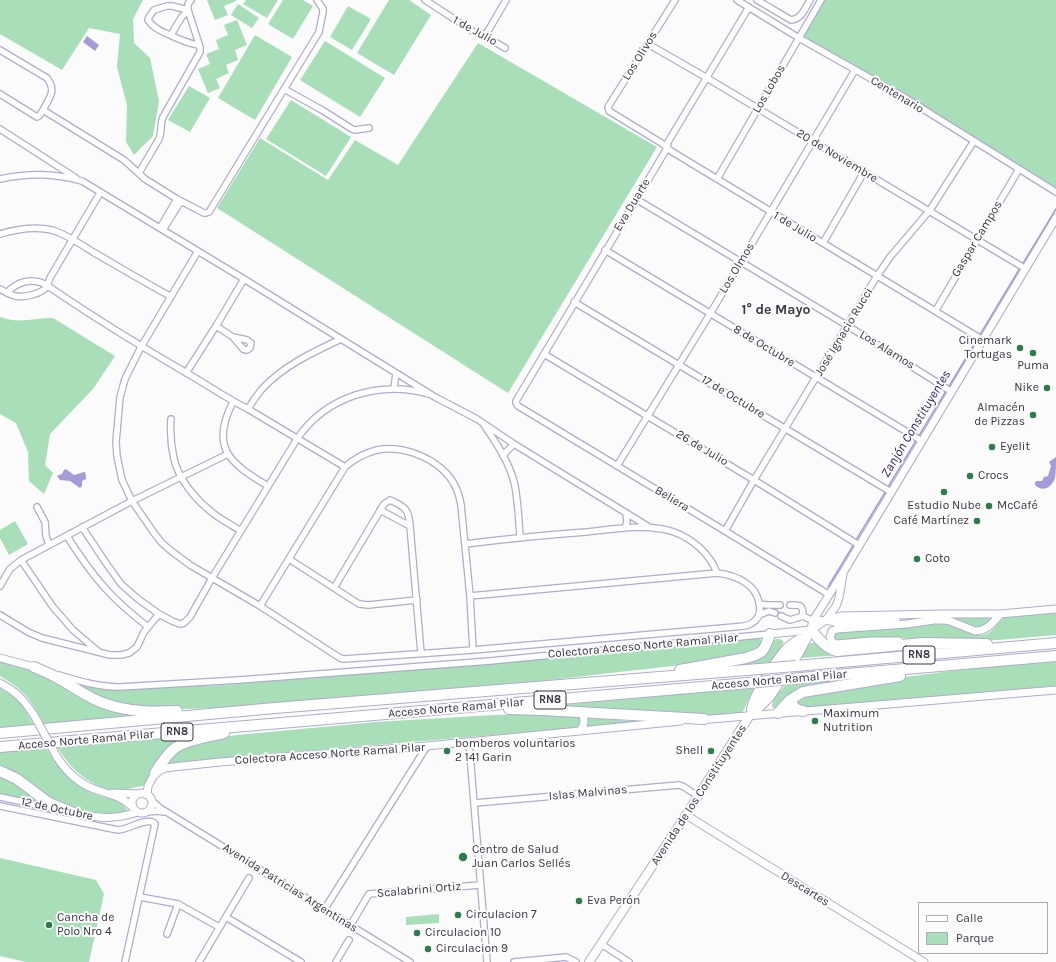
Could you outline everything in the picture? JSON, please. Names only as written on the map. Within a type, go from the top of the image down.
[{"type":"highway","points":[[811,630],[825,646],[831,650],[837,651],[923,643],[1043,644]]},
{"type":"highway","points":[[612,681],[746,658],[761,652],[764,649],[770,634]]},
{"type":"highway","name":"Acceso Norte Ramal Pilar","points":[[0,733],[275,708],[796,666],[1056,643]]},
{"type":"highway","name":"Acceso Norte Ramal Pilar","points":[[0,747],[1056,656]]},
{"type":"highway","points":[[778,713],[792,699],[803,692],[927,672],[965,664]]},
{"type":"highway","points":[[34,667],[54,676],[89,697],[106,704],[122,708],[146,712],[275,708]]},
{"type":"highway","points":[[792,699],[795,709],[803,711]]},
{"type":"highway","points":[[353,716],[525,709],[704,719]]},
{"type":"highway","points":[[155,773],[170,753],[185,743],[257,726]]},
{"type":"highway","points":[[0,771],[17,779],[49,803],[76,814]]},
{"type":"main road","name":"Avenida de los Constituyentes","points":[[589,962],[768,687],[799,643],[811,630]]},
{"type":"street","points":[[139,173],[159,139],[163,117],[200,52],[200,45],[188,10],[188,4],[191,0]]},
{"type":"street","points":[[43,110],[124,160],[145,179],[179,200],[204,213],[209,212],[319,32],[323,9],[317,0]]},
{"type":"street","name":"1 de Julio","points":[[425,0],[436,6],[457,22],[505,48]]},
{"type":"street","points":[[436,6],[440,0]]},
{"type":"street","points":[[482,36],[488,31],[506,0]]},
{"type":"street","name":"Los Olivos","points":[[609,111],[608,107],[675,0]]},
{"type":"street","name":"Centenario","points":[[737,0],[799,38],[907,99],[1056,192]]},
{"type":"street","points":[[758,0],[792,20],[795,20],[801,16],[810,0]]},
{"type":"street","name":"Los Lobos","points":[[717,179],[822,0]]},
{"type":"street","points":[[188,10],[166,6],[154,10],[148,20],[151,25],[162,32],[189,44],[200,45]]},
{"type":"street","name":"Eva Duarte","points":[[516,403],[516,400],[636,200],[667,147],[668,142],[749,7]]},
{"type":"street","points":[[171,35],[181,18],[188,10]]},
{"type":"street","name":"20 de Noviembre","points":[[648,44],[930,210],[1023,267]]},
{"type":"street","points":[[0,50],[47,78],[52,88],[52,92],[43,110],[37,117],[0,94]]},
{"type":"street","name":"Los Olmos","points":[[617,466],[710,314],[855,70]]},
{"type":"street","points":[[284,89],[352,129],[369,128]]},
{"type":"street","name":"1 de Julio","points":[[609,111],[717,179],[980,338]]},
{"type":"street","points":[[0,129],[100,193],[162,229],[435,397],[482,422],[514,444],[649,527]]},
{"type":"street","name":"José Ignacio Rucci","points":[[725,530],[877,276],[890,257],[930,210],[974,141]]},
{"type":"street","name":"Gaspar Campos","points":[[936,310],[1019,169]]},
{"type":"street","points":[[823,243],[864,172]]},
{"type":"street","points":[[0,179],[18,175],[43,174],[82,181]]},
{"type":"street","points":[[0,289],[14,296],[28,296],[44,290],[100,193]]},
{"type":"street","points":[[162,229],[179,200]]},
{"type":"street","name":"Los Alamos","points":[[636,200],[848,326],[949,390]]},
{"type":"street","name":"Avenida de los Constituyentes","points":[[811,630],[814,619],[828,594],[844,571],[856,543],[921,441],[949,390],[1023,267],[1056,218]]},
{"type":"street","points":[[0,234],[23,229],[42,229],[53,231],[72,240],[170,296]]},
{"type":"street","name":"8 de Octubre","points":[[605,250],[921,441]]},
{"type":"street","points":[[198,252],[170,296],[130,367],[120,397],[116,434],[117,456],[122,480],[132,501],[150,528],[162,542],[182,559],[260,606],[340,658],[344,659],[473,650],[747,626],[756,620],[759,615],[759,604],[756,593],[753,589],[737,577],[729,574],[717,573],[470,596]]},
{"type":"street","points":[[186,373],[244,279]]},
{"type":"street","points":[[7,293],[15,285],[24,282],[41,282],[141,347],[345,467]]},
{"type":"street","name":"17 de Octubre","points":[[574,302],[786,428],[888,491]]},
{"type":"street","points":[[216,326],[233,337]]},
{"type":"street","points":[[248,409],[263,387],[288,367],[315,351],[341,339]]},
{"type":"street","name":"26 de Julio","points":[[544,354],[856,543]]},
{"type":"street","points":[[394,389],[396,373]]},
{"type":"street","points":[[82,527],[121,584],[138,599],[159,614],[180,624],[184,623],[190,617],[212,578],[297,439],[313,420],[338,402],[359,394],[394,389],[416,392],[435,397]]},
{"type":"street","points":[[233,402],[223,432],[225,447],[232,461],[244,471],[268,486]]},
{"type":"street","name":"Beliera","points":[[516,403],[518,406],[725,530],[828,594]]},
{"type":"street","points":[[171,419],[173,453],[176,466],[182,477],[196,498],[206,508],[241,531]]},
{"type":"street","points":[[482,422],[495,440],[510,469],[517,496],[520,538]]},
{"type":"street","points":[[503,456],[514,444]]},
{"type":"street","points":[[260,606],[345,467],[352,461],[376,450],[397,449],[410,452],[436,464],[451,479],[458,494],[461,505],[465,544],[473,650]]},
{"type":"street","points":[[0,586],[10,569],[21,560],[132,501],[228,454]]},
{"type":"street","points":[[334,588],[384,504],[390,500],[406,510],[408,513],[410,526],[421,653]]},
{"type":"street","points":[[37,507],[45,522],[46,536],[49,545]]},
{"type":"street","points":[[380,510],[410,526]]},
{"type":"street","points":[[625,528],[627,522],[626,513]]},
{"type":"street","points":[[465,544],[625,528],[649,527],[674,532],[691,541],[710,558],[717,573]]},
{"type":"street","points":[[67,536],[84,562],[107,590],[132,614],[148,626]]},
{"type":"street","points":[[289,559],[353,600],[364,605],[417,600]]},
{"type":"street","points":[[21,560],[53,607],[73,630],[100,653]]},
{"type":"street","name":"Avenida de los Constituyentes","points":[[811,630],[826,620],[836,606],[844,571]]},
{"type":"street","points":[[828,594],[834,597],[836,606]]},
{"type":"street","points":[[759,604],[780,605]]},
{"type":"street","points":[[790,605],[799,605],[802,607],[803,616]]},
{"type":"street","points":[[826,620],[841,616],[1000,614],[1056,609]]},
{"type":"street","points":[[759,615],[770,611],[775,613]]},
{"type":"street","points":[[0,615],[28,632],[42,638],[100,653],[116,655],[129,653],[137,647],[148,626],[159,614]]},
{"type":"street","points":[[780,616],[790,620],[803,616],[809,619],[826,620],[838,623],[910,619],[950,621],[978,631],[991,626],[1000,614]]},
{"type":"street","points":[[923,643],[875,640],[837,644],[833,643],[830,637],[832,631],[837,629],[907,624],[934,620]]},
{"type":"street","name":"Colectora Acceso Norte Ramal Pilar","points":[[0,658],[90,684],[120,687],[239,680],[490,661],[811,630]]},
{"type":"street","points":[[0,683],[11,689],[24,701],[35,717],[57,757],[66,770],[80,782],[96,790],[146,796]]},
{"type":"street","name":"Colectora Acceso Norte Ramal Pilar","points":[[155,773],[165,768],[182,766],[427,746],[704,719],[1056,690]]},
{"type":"street","points":[[580,731],[584,725],[585,718],[582,712]]},
{"type":"street","points":[[469,742],[487,962]]},
{"type":"street","points":[[324,910],[427,746]]},
{"type":"street","points":[[111,793],[127,802],[136,810],[142,813],[146,812],[151,806],[146,796],[148,786],[155,773]]},
{"type":"street","name":"Islas Malvinas","points":[[475,803],[679,785],[698,796]]},
{"type":"street","points":[[136,810],[132,802],[135,796],[146,796]]},
{"type":"street","name":"Avenida Patricias Argentinas","points":[[146,796],[156,806],[410,962]]},
{"type":"street","name":"12 de Octubre","points":[[0,797],[101,818],[125,816],[136,810]]},
{"type":"street","points":[[0,806],[118,830],[123,830],[149,821],[153,822],[155,826],[125,962]]},
{"type":"street","name":"Avenida Patricias Argentinas","points":[[146,812],[159,811],[170,814]]},
{"type":"street","name":"Descartes","points":[[686,815],[924,962]]},
{"type":"street","points":[[199,962],[249,878]]},
{"type":"street","name":"Scalabrini Ortiz","points":[[350,926],[369,894],[480,885]]},
{"type":"street","points":[[140,897],[178,904],[219,927]]},
{"type":"street","points":[[167,934],[178,904]]},
{"type":"street","points":[[226,917],[302,962]]},
{"type":"street","points":[[336,962],[349,940]]},
{"type":"street","points":[[600,944],[629,962]]},
{"type":"street","points":[[514,962],[566,957],[576,962]]},
{"type":"green space","points":[[0,0],[143,0],[133,19],[134,43],[150,58],[159,101],[153,136],[134,155],[126,142],[127,105],[117,67],[120,34],[89,28],[62,70],[0,34]]},
{"type":"green space","points":[[207,0],[236,1],[224,6],[228,15],[215,20]]},
{"type":"green space","points":[[246,0],[278,0],[267,18],[243,4]]},
{"type":"green space","points":[[283,0],[303,0],[313,6],[293,39],[268,24]]},
{"type":"green space","points":[[389,0],[409,0],[431,15],[394,75],[357,53]]},
{"type":"green space","points":[[822,0],[1056,0],[1056,192],[799,38]]},
{"type":"green space","points":[[238,4],[259,18],[252,28],[231,15]]},
{"type":"green space","points":[[348,6],[371,19],[352,50],[330,37]]},
{"type":"green space","points":[[237,20],[247,45],[235,50],[238,60],[226,65],[229,73],[216,79],[220,88],[208,93],[198,69],[210,64],[206,54],[219,49],[216,40],[228,35],[224,25]]},
{"type":"green space","points":[[255,35],[292,57],[255,120],[218,98]]},
{"type":"green space","points":[[325,41],[385,78],[360,117],[300,80]]},
{"type":"green space","points":[[478,43],[657,147],[508,393],[217,208],[260,138],[328,180],[355,140],[398,165]]},
{"type":"green space","points":[[189,86],[210,98],[190,132],[168,120]]},
{"type":"green space","points":[[291,100],[351,137],[326,176],[266,139]]},
{"type":"green space","points":[[0,317],[14,320],[53,318],[115,356],[93,389],[50,434],[45,465],[53,473],[44,494],[29,481],[28,452],[16,423],[0,414]]},
{"type":"green space","points":[[15,521],[28,544],[9,555],[0,538],[0,530]]},
{"type":"green space","points":[[1056,612],[1056,635],[999,640],[925,640],[883,637],[837,641],[833,638],[836,631],[940,624],[950,624],[975,635],[981,635],[991,631],[1004,617]]},
{"type":"green space","points":[[946,616],[980,616],[991,619],[985,626],[976,627]]},
{"type":"green space","points":[[755,637],[762,641],[762,649],[731,659],[541,681],[252,707],[150,709],[103,701],[62,678],[128,689],[225,685],[502,662]]},
{"type":"green space","points":[[776,639],[780,639],[784,642],[772,662],[687,670],[730,663]]},
{"type":"green space","points":[[810,643],[816,643],[823,650],[829,653],[909,646],[945,647],[801,658]]},
{"type":"green space","points":[[0,660],[34,670],[89,700],[154,715],[46,727],[28,698],[9,681],[0,676]]},
{"type":"green space","points":[[1056,661],[1056,686],[806,708],[797,706],[796,700],[799,697],[907,677]]},
{"type":"green space","points":[[870,677],[824,685],[778,709],[772,707],[775,698],[786,685]]},
{"type":"green space","points":[[755,687],[742,713],[689,716],[551,706]]},
{"type":"green space","points":[[0,688],[13,696],[23,706],[35,727],[0,730]]},
{"type":"green space","points":[[530,714],[577,717],[580,718],[580,723],[576,728],[180,762],[162,765],[175,751],[206,740],[237,735],[376,722]]},
{"type":"green space","points":[[588,718],[647,722],[588,727]]},
{"type":"green space","points":[[202,735],[160,760],[143,786],[121,790],[108,789],[91,782],[75,770],[58,748]]},
{"type":"green space","points":[[47,749],[69,778],[75,783],[92,794],[120,802],[128,811],[109,815],[70,810],[0,769],[0,752]]},
{"type":"green space","points":[[0,774],[27,791],[41,805],[0,794]]},
{"type":"green space","name":"Cancha de Polo Nro 4","points":[[0,858],[96,880],[104,894],[89,962],[26,962],[0,956]]},
{"type":"green space","points":[[439,914],[439,923],[406,925],[406,917]]},
{"type":"shaded area","points":[[87,36],[99,45],[95,51],[83,42]]},
{"type":"shaded area","points":[[1056,457],[1054,481],[1047,488],[1041,489],[1035,485],[1035,483],[1036,481],[1042,481],[1044,477],[1048,476],[1051,466],[1049,462]]},
{"type":"shaded area","points":[[66,469],[74,475],[85,472],[86,479],[82,481],[82,486],[80,488],[70,481],[60,480],[57,476],[62,474]]},
{"type":"waterway","name":"Zanjón Constituyentes","points":[[1022,265],[1056,209]]},
{"type":"waterway","name":"Zanjón Constituyentes","points":[[948,388],[1020,268]]},
{"type":"waterway","name":"Zanjón Constituyentes","points":[[888,487],[946,391]]},
{"type":"waterway","name":"Zanjón Constituyentes","points":[[856,540],[886,491]]},
{"type":"waterway","name":"Zanjón Constituyentes","points":[[828,587],[854,544]]},
{"type":"place","name":"Cinemark Tortugas","points":[[1020,348]]},
{"type":"place","name":"Puma","points":[[1033,353]]},
{"type":"place","name":"Nike","points":[[1047,388]]},
{"type":"place","name":"Almacén de Pizzas","points":[[1033,415]]},
{"type":"place","name":"Eyelit","points":[[992,447]]},
{"type":"place","name":"Crocs","points":[[970,476]]},
{"type":"place","name":"Estudio Nube","points":[[944,492]]},
{"type":"place","name":"McCafé","points":[[989,506]]},
{"type":"place","name":"Café Martínez","points":[[977,521]]},
{"type":"place","name":"Coto","points":[[917,559]]},
{"type":"place","name":"Maximum Nutrition","points":[[815,721]]},
{"type":"place","name":"bomberos voluntarios 2 141 Garin","points":[[447,751]]},
{"type":"place","name":"Shell","points":[[711,751]]},
{"type":"place","name":"Centro de Salud Juan Carlos Sellés","points":[[463,857]]},
{"type":"place","name":"Eva Perón","points":[[579,901]]},
{"type":"place","name":"Circulacion 7","points":[[458,915]]},
{"type":"place","name":"Cancha de Polo Nro 4","points":[[49,925]]},
{"type":"place","name":"Circulacion 10","points":[[417,933]]},
{"type":"place","name":"Circulacion 9","points":[[428,949]]},
{"type":"district","name":"1° de Mayo","points":[[776,310]]}]
